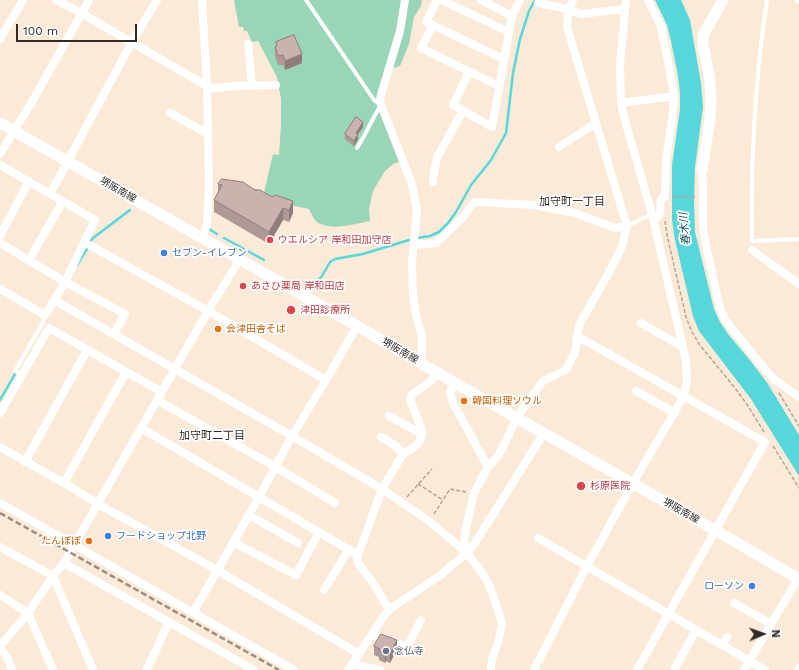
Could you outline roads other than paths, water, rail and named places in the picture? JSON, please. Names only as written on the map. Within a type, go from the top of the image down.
[{"type":"main road","points":[[702,170],[710,120],[711,100],[710,80],[703,45],[703,35],[723,0]]},
{"type":"main road","name":"堺阪南線","points":[[0,123],[799,578]]},
{"type":"street","points":[[0,39],[23,0]]},
{"type":"street","points":[[56,0],[132,42],[208,87],[276,85]]},
{"type":"street","points":[[0,154],[32,102],[89,0]]},
{"type":"street","points":[[50,194],[132,42],[157,0]]},
{"type":"street","points":[[202,0],[208,87],[208,134],[212,184],[207,224],[203,238]]},
{"type":"street","points":[[405,0],[400,31],[380,100],[412,184],[418,210],[412,262],[413,294],[416,315],[422,336],[422,352],[420,362]]},
{"type":"street","points":[[437,0],[426,22],[504,59]]},
{"type":"street","points":[[441,0],[509,32]]},
{"type":"street","points":[[481,0],[512,16]]},
{"type":"street","points":[[469,72],[453,105],[492,126],[512,16],[520,0]]},
{"type":"street","points":[[465,552],[465,533],[474,493],[488,468],[498,456],[517,417],[543,381],[566,370],[575,352],[578,326],[622,247],[627,226],[567,26],[568,10],[572,0]]},
{"type":"street","points":[[534,670],[587,566],[684,396],[687,381],[686,361],[653,217],[621,103],[620,64],[626,0]]},
{"type":"street","points":[[648,0],[661,27],[674,96],[666,160],[665,197],[660,201],[660,216],[658,218],[653,217]]},
{"type":"street","points":[[538,3],[580,14],[626,9]]},
{"type":"street","points":[[433,25],[421,48],[499,86]]},
{"type":"street","points":[[248,44],[252,86]]},
{"type":"street","points":[[621,103],[674,96]]},
{"type":"street","points":[[433,182],[437,158],[463,110]]},
{"type":"street","points":[[173,117],[208,134]]},
{"type":"street","points":[[559,147],[596,123]]},
{"type":"street","points":[[0,165],[95,220],[65,282],[45,315],[0,289]]},
{"type":"street","points":[[702,170],[702,228],[720,308],[729,324],[769,374],[799,397]]},
{"type":"street","points":[[0,236],[29,181]]},
{"type":"street","points":[[29,260],[63,201]]},
{"type":"street","points":[[414,245],[436,242],[464,217],[474,202],[534,205],[575,213],[615,228],[627,226]]},
{"type":"street","points":[[84,242],[208,311],[326,380]]},
{"type":"street","points":[[0,243],[65,282],[125,314],[114,334]]},
{"type":"street","points":[[752,250],[799,284]]},
{"type":"street","points":[[12,670],[0,647],[28,613],[64,563],[208,311],[240,259]]},
{"type":"street","points":[[54,300],[382,489],[429,521],[465,552],[483,574],[490,587],[500,613],[502,624],[498,643],[492,659],[491,670]]},
{"type":"street","points":[[641,323],[683,347]]},
{"type":"street","points":[[193,613],[292,436],[357,326]]},
{"type":"street","points":[[0,413],[49,328],[126,372],[159,396],[335,503]]},
{"type":"street","points":[[577,336],[765,442],[637,670]]},
{"type":"street","points":[[25,462],[87,350]]},
{"type":"street","points":[[64,483],[126,372]]},
{"type":"street","points":[[390,609],[386,605],[374,584],[357,562],[358,555],[382,489],[403,454],[416,446],[420,441],[422,434],[421,427],[410,400],[411,395],[430,382],[438,372]]},
{"type":"street","points":[[455,383],[450,392],[453,403],[488,468]]},
{"type":"street","points":[[636,391],[675,413]]},
{"type":"street","points":[[389,416],[422,434]]},
{"type":"street","points":[[141,428],[358,555]]},
{"type":"street","points":[[380,670],[350,667],[390,609],[441,575],[475,543],[544,433]]},
{"type":"street","points":[[383,441],[396,446],[403,454]]},
{"type":"street","points":[[0,447],[98,504],[217,570],[359,654]]},
{"type":"street","points":[[0,503],[294,670]]},
{"type":"street","points":[[249,515],[298,543]]},
{"type":"street","points":[[233,542],[296,575],[319,532]]},
{"type":"street","points":[[538,538],[766,670]]},
{"type":"street","points":[[0,547],[54,576],[93,670]]},
{"type":"street","points":[[324,590],[349,549]]},
{"type":"street","points":[[64,563],[254,670]]},
{"type":"street","points":[[744,670],[799,578]]},
{"type":"street","points":[[0,595],[28,613],[52,670]]},
{"type":"street","points":[[734,603],[772,624]]},
{"type":"street","points":[[372,634],[407,647],[421,620]]},
{"type":"street","points":[[146,670],[150,665],[168,622]]},
{"type":"street","points":[[674,670],[696,630]]},
{"type":"street","points":[[722,645],[727,637]]},
{"type":"lane","points":[[306,0],[374,100],[381,105],[357,148]]},
{"type":"lane","points":[[767,0],[756,93],[753,148],[752,241],[799,239]]},
{"type":"lane","points":[[627,226],[653,217]]},
{"type":"lane","points":[[22,375],[14,371],[43,322],[45,315]]},
{"type":"water","name":"春木川","points":[[655,0],[681,0],[690,20],[701,83],[703,107],[695,167],[695,232],[714,309],[728,334],[768,384],[799,435],[799,476],[751,399],[699,331],[693,316],[675,240],[672,220],[672,165],[680,109],[678,76],[667,25]]},
{"type":"waterway","points":[[417,238],[430,236],[439,232],[448,223],[471,185],[491,160],[506,133],[513,73],[520,39],[529,11],[535,0]]},
{"type":"waterway","points":[[90,242],[93,238],[130,210]]},
{"type":"waterway","points":[[209,229],[217,234]]},
{"type":"waterway","points":[[224,238],[264,260]]},
{"type":"waterway","points":[[312,287],[322,276],[330,262],[335,259],[363,254],[409,240]]},
{"type":"waterway","points":[[77,265],[88,247]]},
{"type":"waterway","points":[[0,400],[15,374]]},
{"type":"railway","points":[[0,513],[279,670]]},
{"type":"place","name":"ウエルシア 岸和田加守店","points":[[270,240]]},
{"type":"place","name":"セブン-イレブン","points":[[164,253]]},
{"type":"place","name":"あさひ薬局 岸和田店","points":[[243,286]]},
{"type":"place","name":"津田診療所","points":[[291,310]]},
{"type":"place","name":"会津田舎そば","points":[[218,329]]},
{"type":"place","name":"韓国料理ソウル","points":[[464,401]]},
{"type":"place","name":"杉原医院","points":[[581,486]]},
{"type":"place","name":"フードショップ北野","points":[[108,536]]},
{"type":"place","name":"たんぽぽ","points":[[89,541]]},
{"type":"place","name":"ローソン","points":[[752,586]]},
{"type":"place","name":"念仏寺","points":[[386,651]]},
{"type":"district","name":"加守町一丁目","points":[[572,202]]},
{"type":"district","name":"加守町二丁目","points":[[212,436]]}]
